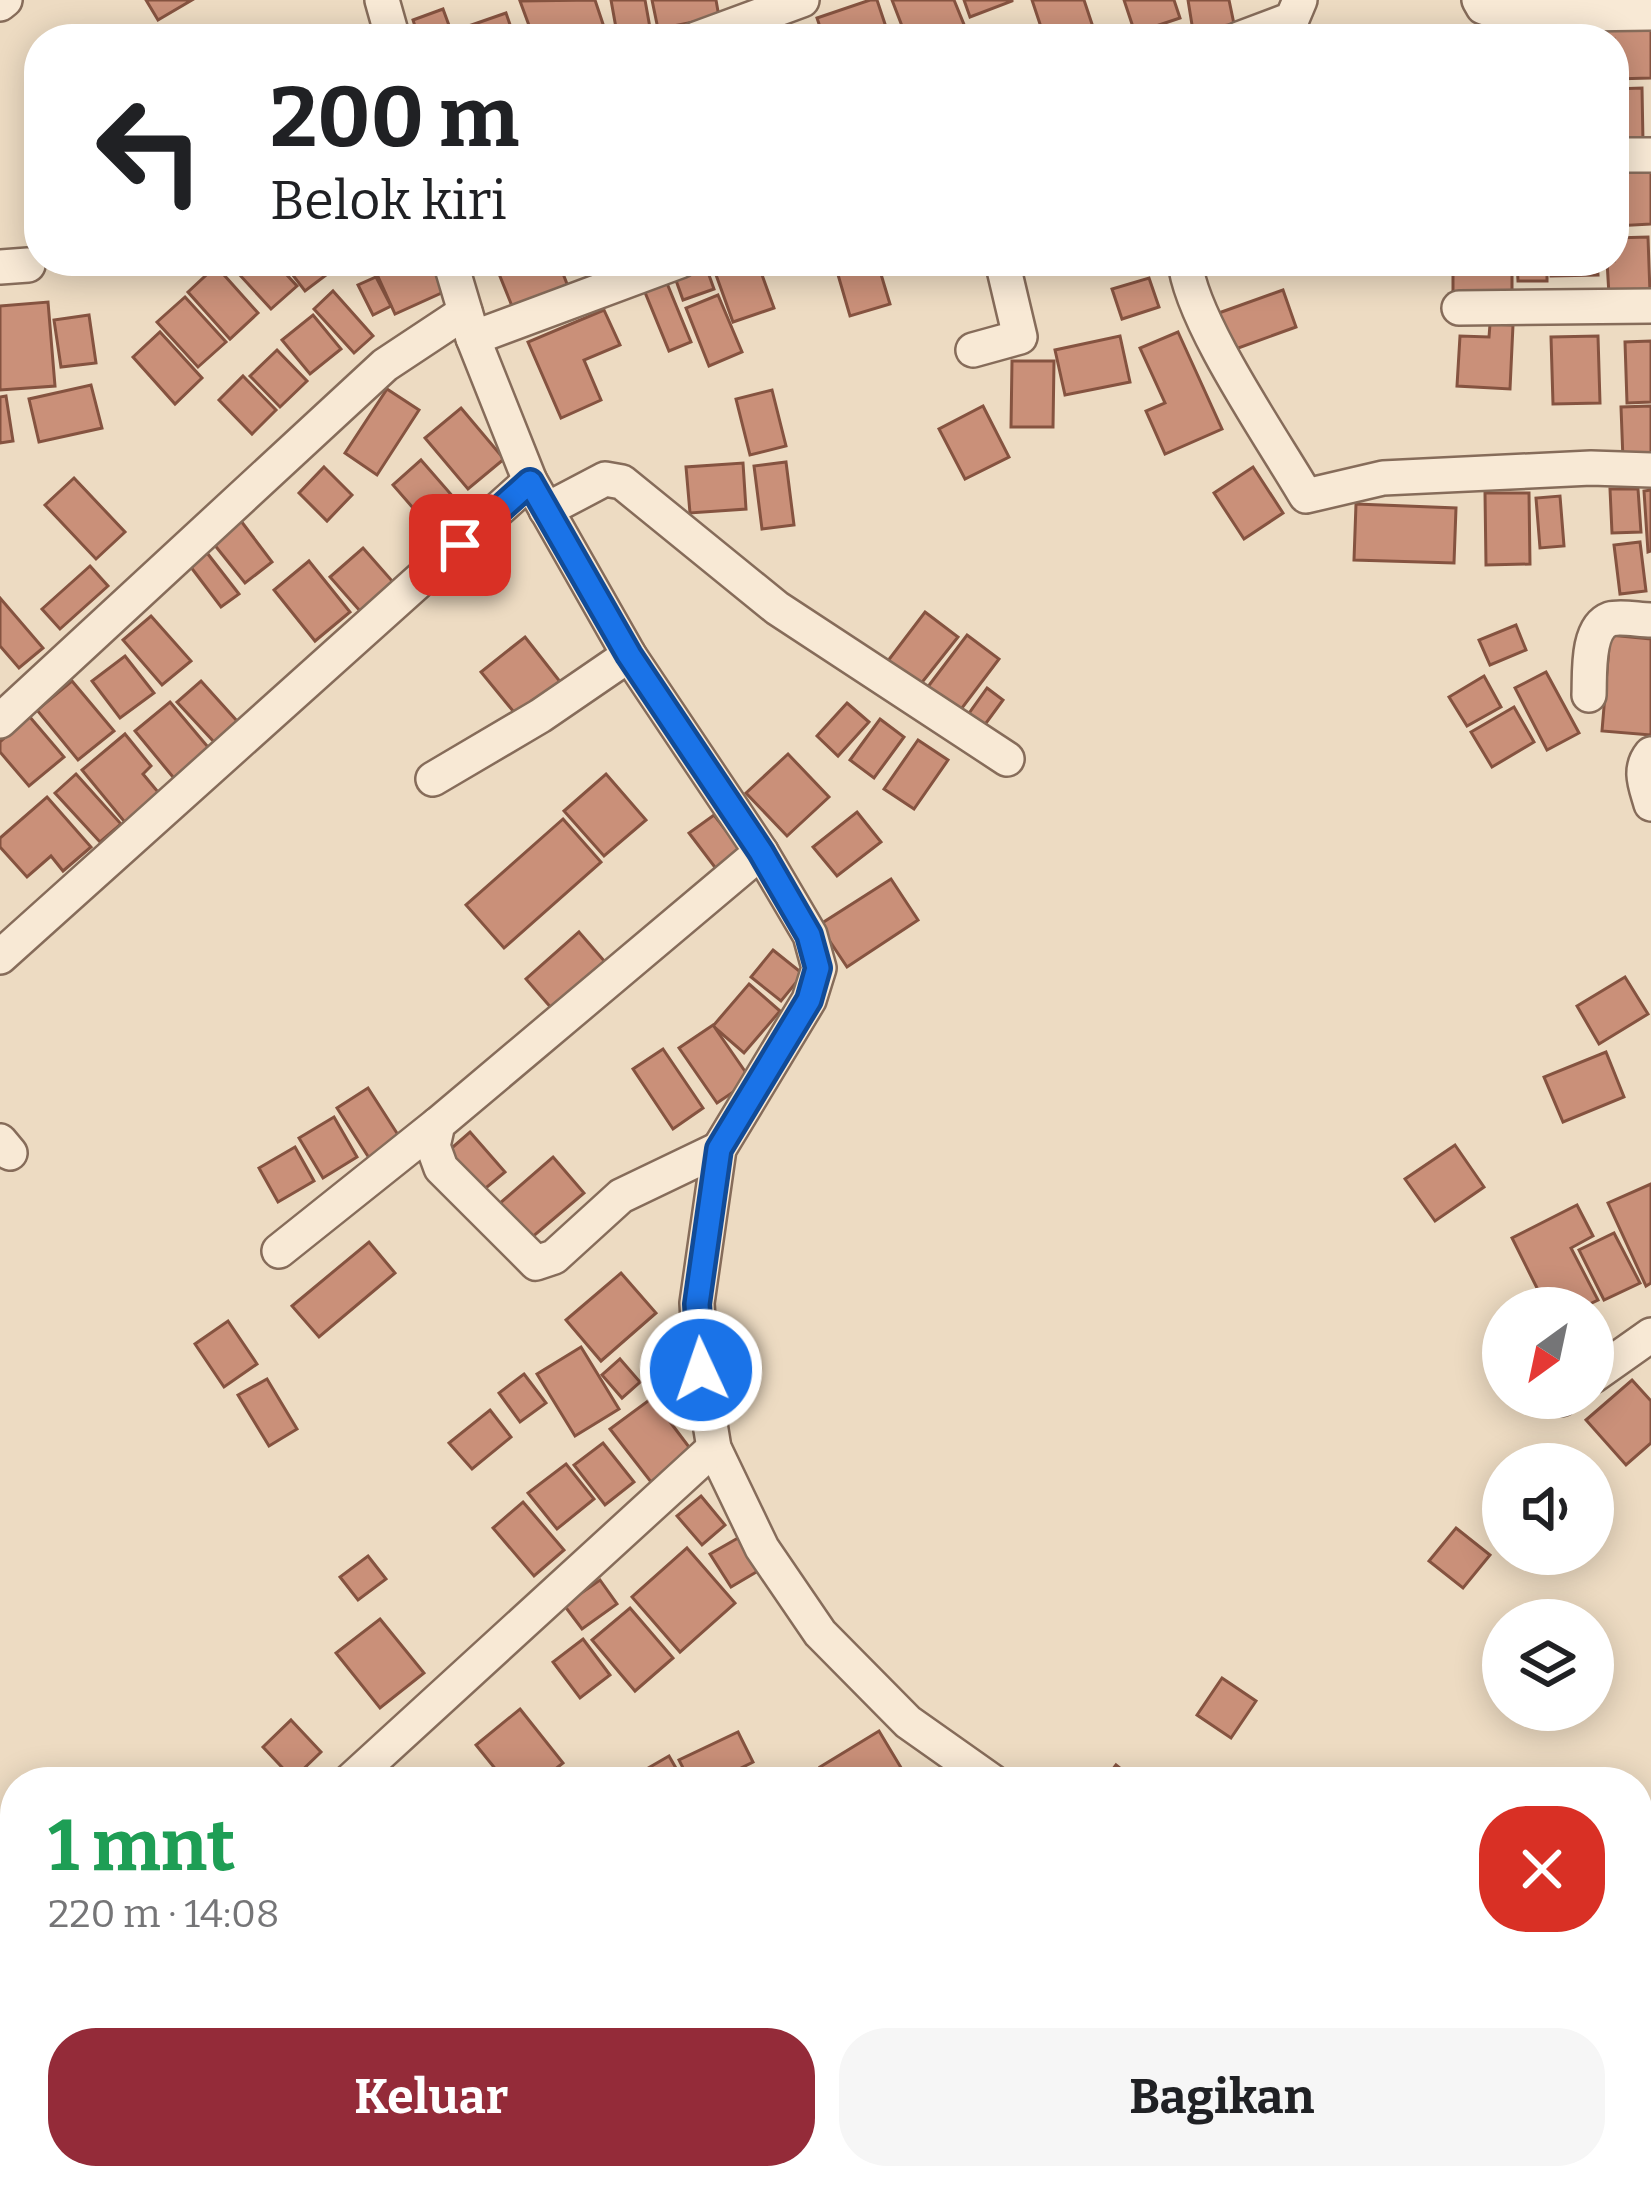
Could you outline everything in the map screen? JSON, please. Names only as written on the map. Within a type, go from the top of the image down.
[{"type":"street","points":[[737,24],[802,0]]},
{"type":"street","points":[[1279,24],[1292,19],[1300,0]]},
{"type":"street","points":[[1479,0],[1483,7],[1504,15],[1608,8],[1651,13]]},
{"type":"street","points":[[454,276],[469,325],[538,496],[629,655],[761,852],[809,935],[818,968],[809,1000],[719,1149],[697,1304],[701,1370],[714,1448],[762,1548],[820,1634],[908,1722],[972,1767]]},
{"type":"street","points":[[0,721],[385,365],[469,325],[631,276]]},
{"type":"street","points":[[973,350],[1020,337],[1006,276]]},
{"type":"street","points":[[1187,276],[1213,338],[1306,496],[1383,478],[1591,468],[1651,470]]},
{"type":"street","points":[[1459,308],[1651,306]]},
{"type":"street","points":[[0,957],[538,496],[605,479],[622,482],[777,608],[1007,759]]},
{"type":"street","points":[[1589,695],[1593,646],[1604,623],[1612,618],[1651,620]]},
{"type":"street","points":[[433,778],[540,716],[629,655]]},
{"type":"street","points":[[1651,754],[1643,775],[1651,804]]},
{"type":"street","points":[[279,1251],[761,852]]},
{"type":"street","points":[[438,1124],[433,1146],[441,1168],[536,1263],[554,1257],[621,1196],[719,1149]]},
{"type":"street","points":[[1614,1361],[1651,1335]]},
{"type":"street","points":[[365,1767],[714,1448]]},
{"type":"building","points":[[146,0],[192,0],[158,20]]},
{"type":"building","points":[[595,0],[603,24],[528,24],[520,1]]},
{"type":"building","points":[[611,0],[645,0],[649,24],[615,24]]},
{"type":"building","points":[[652,0],[716,0],[719,17],[657,24]]},
{"type":"building","points":[[877,0],[885,24],[819,24],[817,18]]},
{"type":"building","points":[[892,0],[954,0],[964,24],[901,24]]},
{"type":"building","points":[[964,0],[1012,0],[1012,1],[970,17]]},
{"type":"building","points":[[1032,0],[1084,0],[1092,24],[1040,24]]},
{"type":"building","points":[[1124,0],[1174,0],[1180,18],[1162,24],[1132,24]]},
{"type":"building","points":[[1188,0],[1229,0],[1234,24],[1192,24]]},
{"type":"building","points":[[443,9],[448,24],[414,24],[413,20]]},
{"type":"building","points":[[506,13],[510,24],[474,24]]},
{"type":"building","points":[[1629,25],[1651,25],[1651,78],[1629,79]]},
{"type":"building","points":[[1629,88],[1642,88],[1643,143],[1629,143]]},
{"type":"building","points":[[1651,162],[1651,224],[1629,225],[1629,163]]},
{"type":"building","points":[[1648,237],[1650,293],[1609,295],[1608,276],[1629,276],[1629,238]]},
{"type":"building","points":[[205,276],[225,276],[258,313],[230,339],[188,292]]},
{"type":"building","points":[[241,276],[288,276],[297,286],[271,309]]},
{"type":"building","points":[[294,276],[325,276],[305,291]]},
{"type":"building","points":[[378,276],[442,276],[448,290],[395,314]]},
{"type":"building","points":[[500,276],[564,276],[569,289],[514,311]]},
{"type":"building","points":[[664,276],[691,342],[669,351],[642,285]]},
{"type":"building","points":[[674,276],[709,276],[714,289],[683,300]]},
{"type":"building","points":[[716,276],[762,276],[774,308],[733,322]]},
{"type":"building","points":[[838,276],[882,276],[890,304],[850,316]]},
{"type":"building","points":[[1453,276],[1512,276],[1512,294],[1453,302]]},
{"type":"building","points":[[1518,276],[1547,276],[1547,281],[1518,281]]},
{"type":"building","points":[[376,277],[391,306],[373,315],[358,285]]},
{"type":"building","points":[[1149,278],[1159,307],[1122,319],[1112,289]]},
{"type":"building","points":[[1283,290],[1296,327],[1230,351],[1216,314]]},
{"type":"building","points":[[333,291],[373,336],[354,353],[314,309]]},
{"type":"building","points":[[718,295],[742,352],[709,366],[686,308]]},
{"type":"building","points":[[185,297],[226,342],[198,367],[157,322]]},
{"type":"building","points":[[48,302],[55,386],[0,390],[0,306]]},
{"type":"building","points":[[604,310],[620,345],[584,360],[601,400],[561,418],[528,342]]},
{"type":"building","points":[[89,315],[96,363],[61,367],[54,320]]},
{"type":"building","points":[[313,315],[341,349],[310,374],[282,340]]},
{"type":"building","points":[[1490,324],[1513,325],[1510,389],[1457,386],[1460,336],[1489,337]]},
{"type":"building","points":[[160,332],[202,378],[175,404],[133,357]]},
{"type":"building","points":[[1178,332],[1222,429],[1165,454],[1146,411],[1165,403],[1140,348]]},
{"type":"building","points":[[1120,336],[1130,382],[1065,395],[1055,350]]},
{"type":"building","points":[[1598,336],[1600,403],[1553,404],[1551,337]]},
{"type":"building","points":[[1651,341],[1651,402],[1627,403],[1625,342]]},
{"type":"building","points":[[277,350],[307,381],[280,407],[250,376]]},
{"type":"building","points":[[1012,361],[1054,361],[1053,427],[1011,427]]},
{"type":"building","points":[[243,376],[276,410],[252,434],[219,400]]},
{"type":"building","points":[[91,385],[102,428],[39,442],[29,399]]},
{"type":"building","points":[[387,389],[419,410],[377,475],[345,453]]},
{"type":"building","points":[[772,390],[786,446],[750,455],[736,399]]},
{"type":"building","points":[[6,396],[13,441],[0,443],[0,397]]},
{"type":"building","points":[[983,406],[1009,457],[965,479],[939,429]]},
{"type":"building","points":[[1651,406],[1651,459],[1623,460],[1621,407]]},
{"type":"building","points":[[461,408],[504,459],[468,489],[425,438]]},
{"type":"building","points":[[421,460],[462,507],[434,532],[393,485]]},
{"type":"building","points":[[786,462],[794,525],[762,529],[754,466]]},
{"type":"building","points":[[743,463],[746,509],[690,513],[686,467]]},
{"type":"building","points":[[324,467],[352,495],[327,521],[299,493]]},
{"type":"building","points":[[1253,467],[1283,513],[1244,539],[1214,493]]},
{"type":"building","points":[[74,478],[125,532],[96,559],[45,505]]},
{"type":"building","points":[[1610,489],[1638,489],[1641,532],[1612,533]]},
{"type":"building","points":[[1651,490],[1651,551],[1648,552],[1644,491]]},
{"type":"building","points":[[1485,493],[1529,493],[1530,564],[1486,565]]},
{"type":"building","points":[[1560,496],[1564,546],[1540,548],[1536,498]]},
{"type":"building","points":[[1356,504],[1456,508],[1454,563],[1354,560]]},
{"type":"building","points":[[241,521],[272,562],[245,583],[213,543]]},
{"type":"building","points":[[1640,542],[1646,591],[1620,594],[1614,545]]},
{"type":"building","points":[[363,548],[393,582],[360,611],[330,577]]},
{"type":"building","points":[[204,549],[239,594],[221,607],[187,562]]},
{"type":"building","points":[[309,561],[350,612],[315,641],[274,590]]},
{"type":"building","points":[[90,566],[108,586],[60,629],[42,609]]},
{"type":"building","points":[[0,598],[43,648],[19,668],[0,646]]},
{"type":"building","points":[[925,612],[958,637],[916,690],[884,666]]},
{"type":"building","points":[[151,616],[191,661],[162,685],[123,640]]},
{"type":"building","points":[[1516,625],[1526,650],[1490,665],[1479,640]]},
{"type":"building","points":[[967,635],[999,659],[959,712],[927,688]]},
{"type":"building","points":[[1610,635],[1651,639],[1651,735],[1602,731]]},
{"type":"building","points":[[525,637],[565,688],[522,722],[481,672]]},
{"type":"building","points":[[125,656],[154,693],[120,718],[92,681]]},
{"type":"building","points":[[1546,672],[1579,733],[1547,750],[1515,688]]},
{"type":"building","points":[[1484,676],[1501,707],[1467,726],[1449,697]]},
{"type":"building","points":[[72,681],[114,731],[78,760],[37,710]]},
{"type":"building","points":[[201,681],[237,721],[214,742],[177,702]]},
{"type":"building","points":[[987,688],[1003,700],[981,730],[965,719]]},
{"type":"building","points":[[170,702],[213,753],[178,783],[135,731]]},
{"type":"building","points":[[847,703],[869,722],[838,756],[817,736]]},
{"type":"building","points":[[1514,707],[1534,742],[1492,767],[1471,732]]},
{"type":"building","points":[[29,716],[64,757],[29,786],[0,752],[0,742]]},
{"type":"building","points":[[880,719],[904,737],[874,778],[850,760]]},
{"type":"building","points":[[125,734],[151,766],[143,774],[163,798],[128,826],[82,770]]},
{"type":"building","points":[[918,740],[948,760],[914,809],[884,789]]},
{"type":"building","points":[[788,754],[829,797],[787,836],[746,793]]},
{"type":"building","points":[[76,774],[121,824],[100,842],[55,793]]},
{"type":"building","points":[[606,774],[646,820],[604,856],[564,811]]},
{"type":"building","points":[[47,797],[91,847],[63,871],[51,856],[27,877],[0,847],[0,838]]},
{"type":"building","points":[[857,812],[881,842],[837,876],[813,847]]},
{"type":"building","points":[[714,815],[745,855],[720,874],[689,833]]},
{"type":"building","points":[[563,819],[601,862],[504,948],[466,905]]},
{"type":"building","points":[[891,879],[918,920],[847,967],[819,925]]},
{"type":"building","points":[[579,932],[613,971],[560,1018],[526,979]]},
{"type":"building","points":[[773,950],[803,974],[781,1001],[751,977]]},
{"type":"building","points":[[1625,977],[1648,1014],[1599,1044],[1577,1006]]},
{"type":"building","points":[[749,984],[780,1011],[744,1053],[713,1026]]},
{"type":"building","points":[[713,1025],[751,1080],[717,1103],[679,1048]]},
{"type":"building","points":[[663,1049],[703,1108],[673,1129],[633,1069]]},
{"type":"building","points":[[1606,1052],[1624,1097],[1563,1122],[1544,1077]]},
{"type":"building","points":[[368,1088],[402,1141],[371,1161],[337,1108]]},
{"type":"building","points":[[334,1117],[357,1157],[323,1178],[299,1138]]},
{"type":"building","points":[[470,1132],[505,1172],[481,1192],[446,1153]]},
{"type":"building","points":[[1455,1145],[1484,1187],[1435,1221],[1405,1179]]},
{"type":"building","points":[[295,1147],[314,1181],[278,1202],[259,1168]]},
{"type":"building","points":[[553,1157],[584,1193],[530,1239],[499,1204]]},
{"type":"building","points":[[1651,1184],[1651,1283],[1646,1286],[1608,1203]]},
{"type":"building","points":[[1577,1205],[1593,1236],[1571,1248],[1591,1287],[1536,1287],[1512,1238]]},
{"type":"building","points":[[1614,1233],[1640,1283],[1614,1295],[1614,1287],[1598,1287],[1579,1250]]},
{"type":"building","points":[[369,1242],[395,1273],[319,1337],[292,1306]]},
{"type":"building","points":[[621,1273],[656,1313],[601,1361],[566,1320]]},
{"type":"building","points":[[228,1321],[257,1364],[224,1387],[195,1344]]},
{"type":"building","points":[[581,1347],[619,1409],[575,1436],[537,1374]]},
{"type":"building","points":[[620,1359],[640,1382],[622,1398],[602,1375]]},
{"type":"building","points":[[524,1374],[546,1403],[520,1422],[499,1393]]},
{"type":"building","points":[[267,1379],[297,1429],[269,1446],[238,1395]]},
{"type":"building","points":[[1632,1380],[1651,1401],[1651,1443],[1626,1465],[1614,1452],[1614,1443],[1606,1443],[1586,1420],[1614,1419],[1614,1396]]},
{"type":"building","points":[[652,1398],[692,1451],[651,1482],[610,1429]]},
{"type":"building","points":[[490,1410],[511,1437],[472,1469],[449,1443]]},
{"type":"building","points":[[603,1443],[634,1482],[605,1505],[574,1465]]},
{"type":"building","points":[[566,1464],[594,1499],[557,1529],[528,1493]]},
{"type":"building","points":[[701,1496],[725,1525],[702,1545],[677,1516]]},
{"type":"building","points":[[523,1502],[564,1550],[534,1576],[493,1528]]},
{"type":"building","points":[[1456,1528],[1482,1549],[1482,1565],[1463,1588],[1429,1561]]},
{"type":"building","points":[[738,1538],[758,1571],[731,1587],[710,1554]]},
{"type":"building","points":[[687,1548],[735,1603],[680,1652],[632,1597]]},
{"type":"building","points":[[368,1556],[386,1579],[358,1600],[340,1577]]},
{"type":"building","points":[[600,1580],[617,1604],[582,1629],[564,1605]]},
{"type":"building","points":[[630,1608],[673,1658],[635,1691],[592,1640]]},
{"type":"building","points":[[380,1619],[424,1673],[380,1708],[336,1653]]},
{"type":"building","points":[[583,1639],[610,1675],[580,1698],[553,1662]]},
{"type":"building","points":[[1222,1678],[1256,1701],[1231,1738],[1197,1715]]},
{"type":"building","points":[[520,1709],[563,1763],[558,1767],[494,1767],[476,1745]]},
{"type":"building","points":[[291,1720],[321,1752],[305,1767],[282,1767],[263,1747]]},
{"type":"building","points":[[879,1731],[901,1767],[820,1767]]},
{"type":"building","points":[[738,1732],[753,1762],[743,1767],[682,1767],[679,1760]]},
{"type":"building","points":[[669,1756],[675,1767],[650,1767]]},
{"type":"route","points":[[460,545],[530,482],[629,655],[761,852],[809,935],[818,968],[809,1000],[719,1149],[697,1304],[701,1370]]}]
